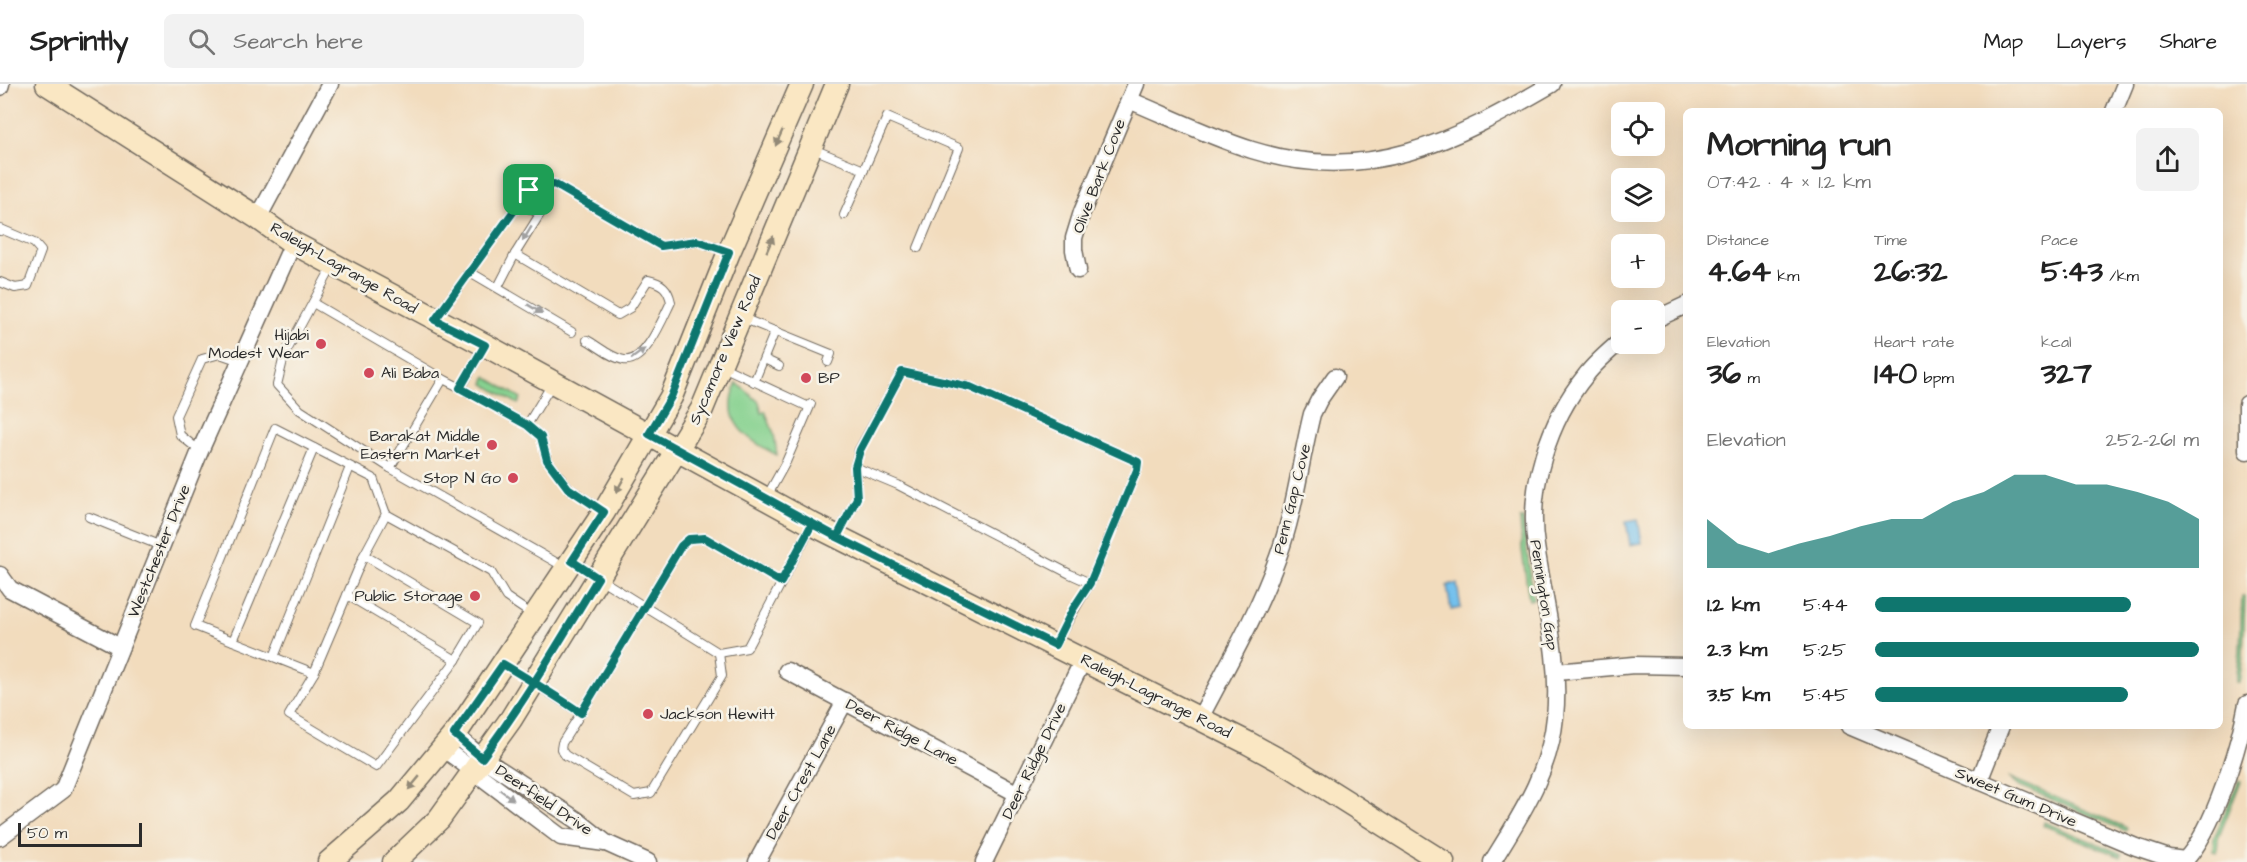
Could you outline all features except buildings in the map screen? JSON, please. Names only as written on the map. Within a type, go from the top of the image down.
[{"type":"main road","name":"Raleigh-Lagrange Road","points":[[47,84],[258,218],[293,243],[812,524],[1200,718],[1290,766],[1443,862]]},
{"type":"main road","name":"Sycamore View Road","points":[[329,862],[399,801],[448,741],[503,664],[604,512],[671,397],[729,252],[802,84]]},
{"type":"main road","name":"Sycamore View Road","points":[[394,862],[438,819],[511,720],[702,409],[837,84]]},
{"type":"main road","points":[[569,565],[598,578]]},
{"type":"main road","points":[[503,664],[534,683]]},
{"type":"street","points":[[258,218],[330,84]]},
{"type":"street","name":"Olive Bark Cove","points":[[1078,270],[1074,238],[1082,212],[1136,84]]},
{"type":"street","points":[[1129,100],[1243,147],[1266,154],[1322,162],[1359,162],[1397,156],[1442,142],[1552,84]]},
{"type":"street","points":[[2115,108],[2126,84]]},
{"type":"street","name":"Westchester Drive","points":[[0,837],[63,790],[200,451],[293,243]]},
{"type":"street","points":[[1665,315],[1683,306]]},
{"type":"street","name":"Pennington Gap","points":[[1492,862],[1524,811],[1542,774],[1555,718],[1556,672],[1535,543],[1538,484],[1542,462],[1551,437],[1569,401],[1586,374],[1611,350]]},
{"type":"street","name":"Penn Gap Cove","points":[[1200,718],[1256,610],[1278,558],[1289,522],[1312,414],[1318,400],[1335,376]]},
{"type":"street","points":[[2247,404],[2247,451]]},
{"type":"street","points":[[0,575],[10,589],[120,647]]},
{"type":"street","name":"Deer Ridge Drive","points":[[984,862],[1083,660]]},
{"type":"street","points":[[1556,672],[1634,665],[1683,666]]},
{"type":"street","name":"Deer Ridge Lane","points":[[787,670],[1018,794]]},
{"type":"street","name":"Deer Crest Lane","points":[[757,862],[845,701]]},
{"type":"street","name":"Sweet Gum Drive","points":[[1856,729],[2136,847],[2169,858],[2185,860],[2200,841],[2222,790],[2239,740],[2247,704]]},
{"type":"street","points":[[1979,781],[2000,729]]},
{"type":"street","name":"Deerfield Drive","points":[[448,741],[561,837],[606,843]]},
{"type":"street","name":"Deerfield Drive","points":[[477,764],[577,820],[606,843],[648,862]]},
{"type":"lane","points":[[844,216],[887,117],[959,148],[918,248]]},
{"type":"lane","points":[[810,147],[864,170]]},
{"type":"lane","points":[[435,320],[529,190],[554,184],[661,246],[697,241],[729,252]]},
{"type":"lane","points":[[498,287],[540,214],[519,203]]},
{"type":"lane","points":[[0,231],[1,229],[34,243],[41,251],[28,286],[15,288],[0,282]]},
{"type":"lane","points":[[515,254],[618,315],[630,308],[648,280],[658,282],[668,290],[671,302],[644,350],[636,358],[622,360],[587,340]]},
{"type":"lane","points":[[333,265],[284,356],[277,385],[300,410],[390,468],[569,565]]},
{"type":"lane","points":[[470,272],[572,332]]},
{"type":"lane","points":[[313,303],[527,425],[541,437],[547,460],[568,488],[604,512]]},
{"type":"lane","points":[[740,317],[831,354],[828,362]]},
{"type":"lane","points":[[754,382],[775,331]]},
{"type":"lane","points":[[460,388],[485,345]]},
{"type":"lane","points":[[200,451],[180,435],[176,416],[202,359],[220,354],[240,361]]},
{"type":"lane","points":[[764,359],[779,366]]},
{"type":"lane","points":[[720,365],[810,405],[786,462],[766,499]]},
{"type":"lane","points":[[837,537],[857,498],[855,467],[860,450],[902,372],[970,387],[1138,462],[1137,470],[1090,583],[1073,609],[1055,645]]},
{"type":"lane","points":[[390,468],[443,379]]},
{"type":"lane","points":[[527,425],[553,382]]},
{"type":"lane","points":[[314,673],[195,626],[275,428],[373,478],[386,514],[491,572],[506,597],[535,616]]},
{"type":"lane","points":[[233,641],[314,448]]},
{"type":"lane","points":[[274,657],[350,467]]},
{"type":"lane","points":[[855,467],[898,484],[1090,583]]},
{"type":"lane","points":[[363,555],[478,623],[456,660],[376,767],[289,715],[314,673],[363,555],[386,514]]},
{"type":"lane","points":[[89,517],[161,546]]},
{"type":"lane","points":[[598,578],[719,653],[747,648],[812,524]]},
{"type":"lane","points":[[719,653],[722,676],[651,793],[634,796],[565,755],[561,749],[562,743],[681,546],[689,539],[705,538],[781,582]]},
{"type":"lane","points":[[346,595],[456,660]]},
{"type":"lane","points":[[534,683],[581,713]]},
{"type":"green space","points":[[486,377],[521,398],[518,404],[484,384]]},
{"type":"green space","points":[[737,383],[759,402],[762,413],[765,411],[774,434],[777,455],[746,435],[734,419],[732,408]]},
{"type":"green space","points":[[1520,519],[1523,519],[1533,599],[1529,600],[1522,550]]},
{"type":"green space","points":[[2242,596],[2245,596],[2243,655],[2239,683],[2236,682],[2240,652]]},
{"type":"green space","points":[[2008,777],[2127,828],[2126,831],[2018,785]]},
{"type":"green space","points":[[2239,780],[2241,781],[2218,839],[2217,852],[2213,851],[2214,838]]},
{"type":"green space","points":[[2044,822],[2122,854],[2121,857],[2043,825]]},
{"type":"water","points":[[1638,519],[1642,543],[1630,545],[1626,521]]},
{"type":"water","points":[[1457,584],[1461,608],[1451,610],[1447,586]]},
{"type":"place","name":"Hijabi Modest Wear","points":[[321,344]]},
{"type":"place","name":"Ali Baba","points":[[369,373]]},
{"type":"place","name":"BP","points":[[806,378]]},
{"type":"place","name":"Barakat Middle Eastern Market","points":[[492,445]]},
{"type":"place","name":"Stop N Go","points":[[513,478]]},
{"type":"place","name":"Public Storage","points":[[475,596]]},
{"type":"place","name":"Jackson Hewitt","points":[[648,714]]},
{"type":"route","points":[[529,190],[435,320],[485,345],[460,388],[527,425],[541,437],[547,460],[568,488],[604,512],[572,561],[598,578],[565,634],[534,683],[511,720],[482,758],[454,734],[503,664],[534,683],[553,694],[581,713],[681,546],[689,539],[705,538],[781,582],[812,524],[837,537],[857,498],[855,467],[860,450],[902,372],[970,387],[1138,462],[1137,470],[1090,583],[1073,609],[1055,645],[837,537],[649,434],[671,397],[729,252],[697,241],[661,246],[554,184],[529,190]]}]
